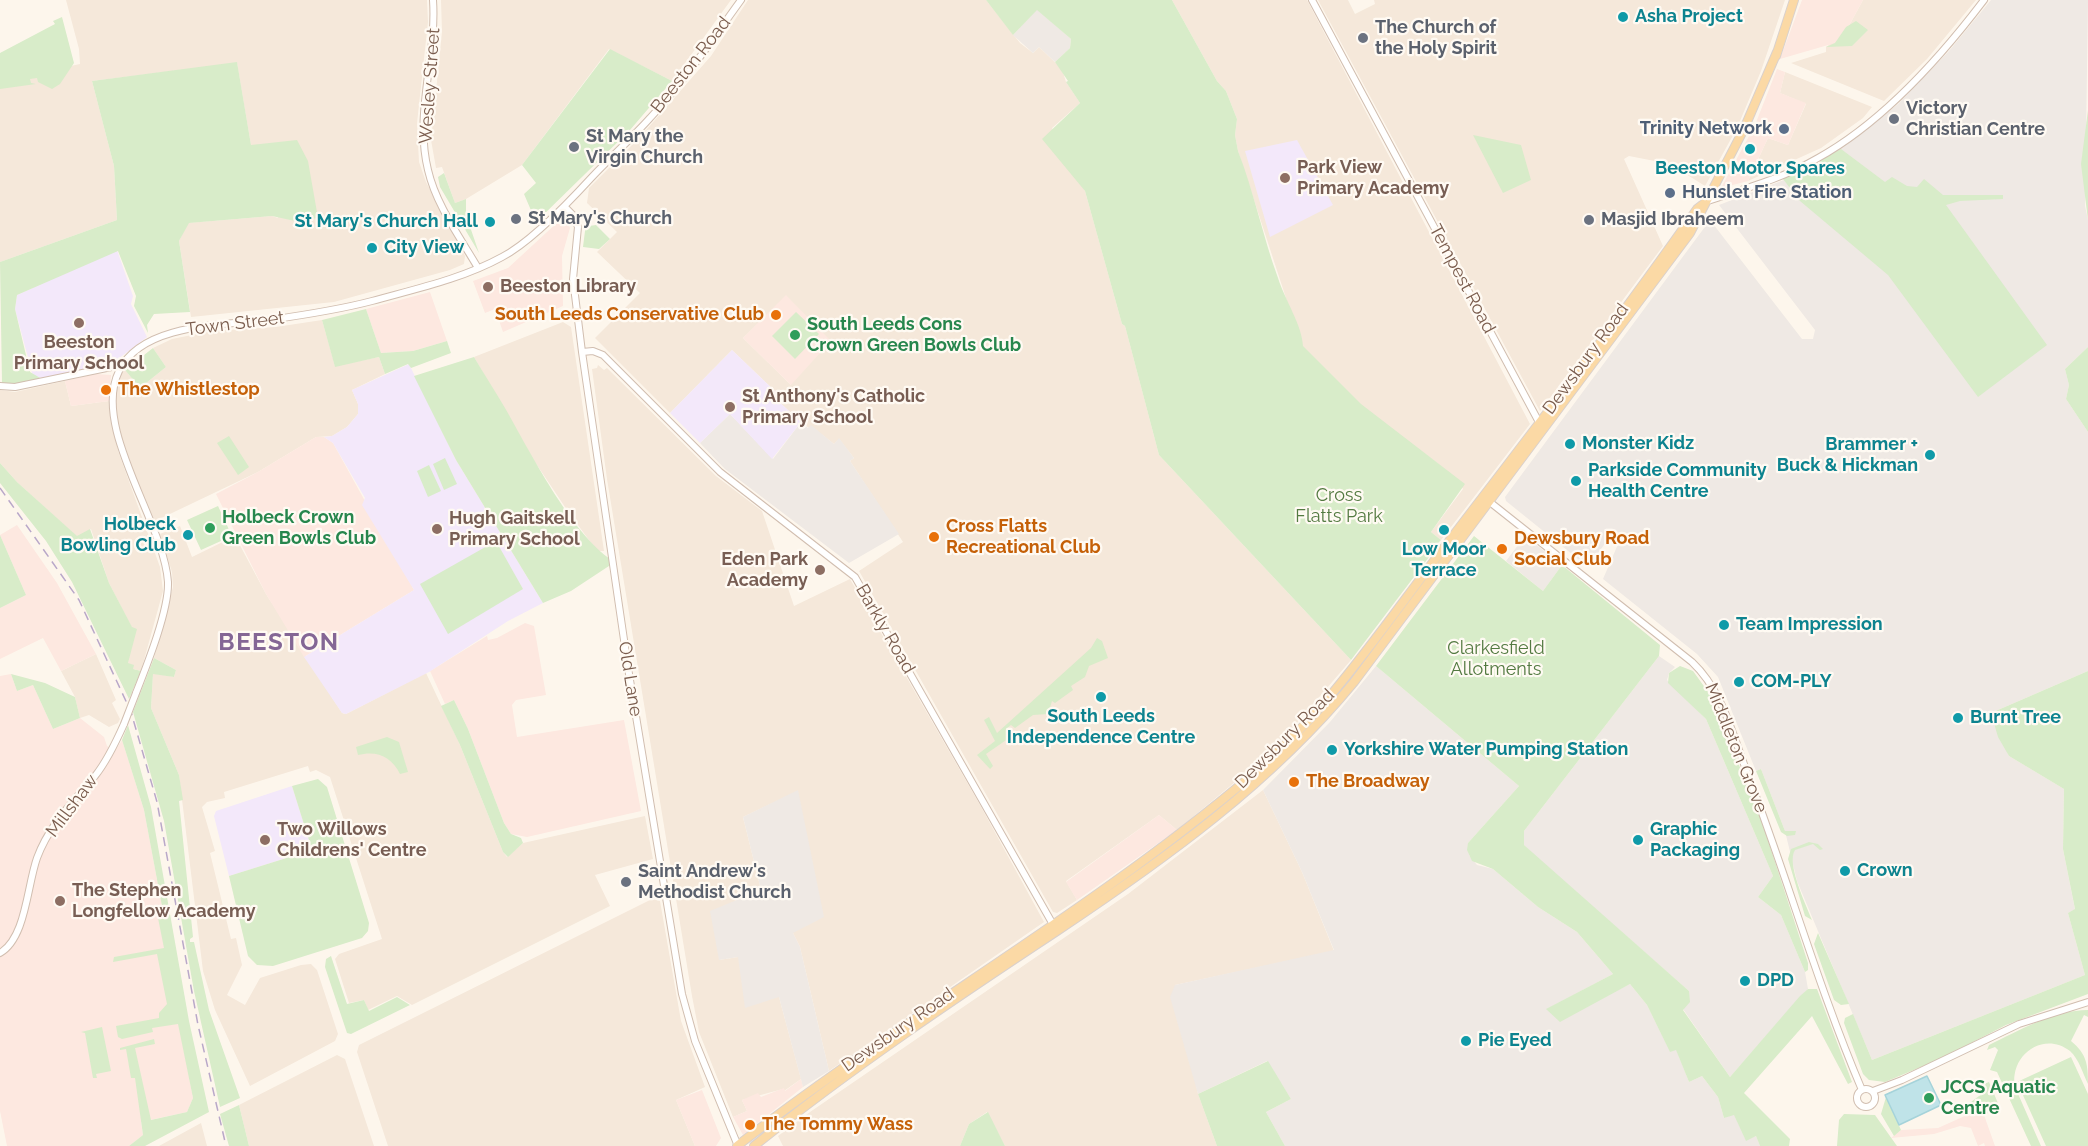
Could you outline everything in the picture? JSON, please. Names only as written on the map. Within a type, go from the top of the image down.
[{"type":"main road","name":"Dewsbury Road","points":[[754,1146],[809,1103],[1140,865],[1253,775],[1314,714],[1418,589],[1601,346],[1690,233],[1751,119],[1794,0]]},
{"type":"main road","name":"Dewsbury Road","points":[[737,1146],[860,1056],[1055,928],[1124,888],[1258,783],[1321,720],[1365,667],[1418,589]]},
{"type":"main road","points":[[1355,666],[1365,667]]},
{"type":"street","name":"Wesley Street","points":[[433,0],[434,21],[424,116],[424,146],[428,170],[439,201],[478,268]]},
{"type":"street","name":"Beeston Road","points":[[565,207],[657,110],[741,0]]},
{"type":"street","name":"Tempest Road","points":[[1312,0],[1541,427]]},
{"type":"street","points":[[1706,201],[1784,175],[1819,158],[1840,143],[1896,99],[1941,53],[1984,0]]},
{"type":"street","name":"Town Street","points":[[122,365],[157,338],[186,328],[269,320],[347,308],[478,268],[504,256],[565,207]]},
{"type":"street","name":"Old Lane","points":[[565,207],[573,215],[578,227],[573,279],[582,352],[629,675],[682,994],[695,1041],[737,1146]]},
{"type":"street","name":"Barkly Road","points":[[582,352],[593,351],[603,355],[720,472],[855,577],[1055,928]]},
{"type":"street","points":[[0,386],[15,387],[122,365]]},
{"type":"street","name":"Millshaw","points":[[0,953],[14,942],[38,857],[47,839],[69,803],[106,760],[124,724],[153,648],[168,584],[160,551],[118,436],[114,398],[115,381],[122,365]]},
{"type":"street","name":"Middleton Grove","points":[[1487,499],[1692,662],[1712,685],[1776,848],[1807,941],[1862,1089],[1857,1099],[1864,1106],[1875,1101],[1873,1091]]},
{"type":"street","points":[[1862,1089],[1873,1091],[1902,1080],[2025,1021],[2088,1002]]},
{"type":"shaded area","points":[[66,0],[427,0],[428,22],[417,123],[419,162],[426,182],[465,256],[464,264],[450,270],[334,302],[191,317],[179,241],[188,223],[272,216],[278,218],[251,145],[237,63],[92,81],[114,166],[117,220],[0,262],[0,81],[80,64],[79,49]]},
{"type":"shaded area","points":[[441,0],[731,0],[672,81],[609,49],[522,165],[466,199],[455,203],[442,167],[436,168],[431,140],[442,32]]},
{"type":"shaded area","points":[[748,0],[986,0],[1020,43],[1033,53],[1039,47],[1062,69],[1066,82],[1080,103],[1052,128],[1085,191],[1122,324],[1125,326],[1159,455],[1351,660],[1290,731],[1246,773],[1177,830],[1159,815],[1066,881],[1077,900],[1057,913],[1053,912],[859,571],[903,542],[850,461],[854,458],[839,439],[834,444],[811,426],[809,428],[801,422],[777,400],[780,396],[732,350],[670,413],[595,338],[640,293],[597,252],[617,232],[587,203],[589,188],[640,137],[711,56]],"holes":[[[786,296],[791,385],[743,338]]]},
{"type":"shaded area","points":[[1172,0],[1307,0],[1530,424],[1441,540],[1431,532],[1463,489],[1458,481],[1436,462],[1361,408],[1302,347],[1238,151],[1235,135],[1237,119],[1226,91],[1217,81]]},
{"type":"shaded area","points":[[1318,0],[1348,0],[1355,14],[1375,4],[1374,0],[1785,0],[1761,71],[1737,128],[1705,186],[1670,164],[1629,156],[1624,159],[1663,246],[1540,411]]},
{"type":"shaded area","points":[[1802,0],[1863,0],[1845,33],[1835,43],[1780,59]]},
{"type":"shaded area","points":[[1863,0],[1976,0],[1927,59],[1884,101],[1791,63],[1826,52],[1826,47],[1845,33]]},
{"type":"shaded area","points":[[1991,0],[2088,0],[2085,206],[2088,220],[2088,347],[2065,369],[2069,385],[2066,399],[2088,432],[2088,671],[1991,713],[2009,756],[2064,789],[2063,849],[2075,910],[2068,913],[2085,975],[1872,1060],[1797,881],[1785,831],[1761,769],[1756,771],[1718,677],[1697,654],[1603,579],[1622,535],[1614,531],[1588,567],[1506,501],[1505,497],[1710,220],[1802,339],[1813,339],[1815,330],[1719,205],[1784,180],[1822,161],[1866,130],[1898,104],[1949,51]]},
{"type":"shaded area","points":[[1037,9],[1071,39],[1070,48],[1055,62],[1039,47],[1033,53],[1013,35]]},
{"type":"shaded area","points":[[1777,69],[1785,72],[1780,93],[1806,103],[1788,145],[1768,138],[1748,181],[1721,188],[1755,125]]},
{"type":"shaded area","points":[[1785,72],[1872,107],[1863,118],[1821,148],[1748,181],[1768,138],[1788,145],[1806,104],[1780,93]]},
{"type":"shaded area","name":"Park View Primary Academy","points":[[1297,140],[1333,205],[1270,237],[1245,151]]},
{"type":"shaded area","points":[[560,220],[568,223],[570,228],[562,256],[563,306],[503,332],[495,309],[485,313],[473,281],[508,268]]},
{"type":"shaded area","name":"Beeston Primary School","points":[[117,250],[133,296],[131,304],[147,337],[114,362],[42,378],[33,376],[15,309],[17,295]]},
{"type":"shaded area","points":[[430,292],[447,341],[413,351],[381,353],[366,309]]},
{"type":"shaded area","points":[[786,295],[831,341],[791,385],[743,338]]},
{"type":"shaded area","points":[[322,320],[335,366],[379,357],[385,374],[352,390],[358,404],[358,414],[347,427],[332,436],[316,437],[258,472],[151,523],[121,444],[114,404],[121,365],[140,388],[166,367],[153,348],[172,339],[212,331],[276,327]]},
{"type":"shaded area","points":[[563,322],[571,327],[604,551],[597,551],[567,510],[531,456],[474,357]]},
{"type":"shaded area","name":"St Anthony's Catholic Primary School","points":[[732,350],[780,396],[777,400],[801,422],[772,459],[730,414],[700,443],[670,413]]},
{"type":"shaded area","name":"Hugh Gaitskell Primary School","points":[[409,364],[456,460],[543,603],[508,621],[429,672],[346,714],[342,713],[304,657],[414,590],[362,505],[365,498],[333,443],[324,437],[332,436],[347,427],[358,414],[358,404],[352,390]]},
{"type":"shaded area","points":[[598,365],[604,370],[607,368],[716,476],[762,511],[794,606],[850,579],[980,805],[1044,922],[829,1071],[800,947],[793,933],[798,791],[743,817],[761,890],[719,960],[738,957],[779,997],[801,1079],[784,1091],[783,1089],[742,1100],[747,1111],[733,1117],[699,1032],[692,996],[607,479],[592,369],[597,368]]},
{"type":"shaded area","points":[[96,374],[111,375],[109,401],[71,406],[65,381]]},
{"type":"shaded area","points":[[65,381],[71,406],[109,401],[118,451],[160,567],[163,591],[141,671],[133,669],[128,663],[132,628],[109,583],[91,529],[77,537],[17,482],[0,463],[0,390],[15,392]]},
{"type":"shaded area","points":[[730,414],[773,459],[801,422],[808,428],[811,425],[834,444],[839,438],[854,458],[850,461],[899,534],[849,563],[725,469],[700,443]]},
{"type":"shaded area","points":[[316,437],[324,437],[333,443],[414,590],[304,657],[266,594],[216,494]]},
{"type":"shaded area","points":[[17,525],[57,583],[96,654],[61,671],[43,638],[0,659],[0,608],[26,595],[0,535]]},
{"type":"shaded area","points":[[180,526],[192,557],[235,536],[266,594],[342,713],[346,714],[426,673],[460,745],[507,857],[523,843],[645,816],[653,859],[595,875],[610,906],[412,1005],[397,996],[368,1010],[364,1000],[349,1003],[335,959],[339,954],[382,939],[330,777],[316,770],[310,772],[308,766],[224,792],[225,798],[207,802],[202,807],[215,851],[210,853],[231,939],[236,938],[242,965],[227,995],[245,1005],[260,978],[311,964],[317,970],[338,1034],[335,1041],[250,1086],[215,1010],[203,971],[179,775],[151,708],[153,673],[174,677],[176,670],[154,658],[173,587],[172,572],[160,534]]},
{"type":"shaded area","points":[[1525,536],[1562,565],[1543,591],[1506,561]]},
{"type":"shaded area","points":[[525,623],[534,626],[546,695],[516,700],[512,705],[517,737],[624,720],[641,811],[527,837],[511,834],[504,823],[468,729],[454,700],[445,704],[430,671],[487,636],[488,640],[497,638]]},
{"type":"shaded area","points":[[96,654],[116,700],[112,703],[120,719],[118,723],[109,727],[89,715],[80,718],[75,697],[61,671]]},
{"type":"shaded area","points":[[1659,656],[1675,667],[1669,673],[1667,680],[1706,719],[1773,876],[1758,897],[1781,915],[1805,972],[1808,989],[1730,1077],[1683,1009],[1689,991],[1524,845],[1524,831]]},
{"type":"shaded area","points":[[1376,666],[1519,786],[1468,843],[1469,855],[1477,865],[1493,869],[1538,907],[1577,932],[1613,974],[1547,1009],[1597,1000],[1630,984],[1647,1005],[1670,1051],[1676,1049],[1689,1082],[1702,1076],[1718,1097],[1724,1118],[1734,1114],[1746,1140],[1756,1136],[1760,1146],[1285,1146],[1266,1112],[1291,1099],[1267,1061],[1198,1094],[1170,997],[1175,985],[1334,950],[1302,872],[1263,790],[1330,722]]},
{"type":"shaded area","points":[[11,674],[17,691],[33,685],[53,729],[80,718],[104,737],[107,746],[115,751],[122,740],[144,810],[164,917],[159,918],[193,1098],[187,1112],[141,1122],[143,1135],[129,1146],[7,1146],[0,1111],[0,676]]},
{"type":"shaded area","name":"Two Willows Childrens' Centre","points":[[292,786],[312,850],[229,876],[214,816],[216,811]]},
{"type":"shaded area","points":[[798,790],[824,917],[793,933],[800,947],[829,1071],[803,1087],[779,997],[745,1008],[738,957],[719,960],[710,911],[761,890],[743,817]]},
{"type":"shaded area","points":[[1263,790],[1302,872],[1334,951],[1175,985],[1198,1094],[1217,1146],[1005,1146],[987,1112],[969,1124],[960,1146],[783,1146],[778,1136],[810,1112],[1128,894]]},
{"type":"shaded area","points":[[1159,815],[1177,830],[1077,900],[1066,882]]},
{"type":"shaded area","points":[[652,899],[660,901],[681,1021],[705,1087],[676,1100],[695,1146],[388,1146],[357,1052],[359,1045]]},
{"type":"shaded area","points":[[337,1055],[345,1059],[374,1146],[249,1146],[239,1105]]},
{"type":"shaded area","points":[[801,1079],[803,1087],[743,1135],[733,1117],[747,1111],[742,1100],[758,1093],[761,1097],[784,1088],[785,1091]]},
{"type":"shaded area","points":[[702,1090],[721,1138],[716,1146],[695,1146],[676,1100]]},
{"type":"shaded area","points":[[1976,1111],[1984,1115],[1995,1146],[1985,1146],[1984,1143],[1978,1146],[1971,1128],[1960,1126],[1934,1134],[1891,1138],[1901,1130],[1938,1128]]},
{"type":"shaded area","points":[[201,1123],[207,1146],[159,1146]]},
{"type":"green space","name":"Cross Flatts Park","points":[[986,0],[1172,0],[1217,81],[1226,91],[1237,119],[1235,135],[1238,151],[1281,286],[1300,330],[1303,346],[1361,404],[1465,484],[1431,532],[1441,540],[1429,552],[1429,557],[1351,660],[1159,455],[1125,326],[1122,324],[1085,191],[1042,139],[1080,103],[1055,62],[1070,48],[1071,39],[1037,10],[1013,35]]},
{"type":"green space","points":[[62,17],[74,63],[60,84],[52,89],[38,82],[37,78],[30,79],[31,83],[36,84],[0,89],[0,53],[55,24],[53,21]]},
{"type":"green space","points":[[1856,21],[1868,30],[1852,46],[1826,47],[1835,43],[1846,27]]},
{"type":"green space","name":"St Mary the Virgin Church","points":[[610,49],[672,81],[630,130],[536,222],[524,194],[536,183],[522,165]]},
{"type":"green space","points":[[237,62],[251,145],[297,140],[308,161],[318,218],[295,221],[272,216],[189,223],[179,241],[190,312],[154,314],[147,325],[148,333],[134,306],[136,296],[118,251],[17,295],[15,309],[30,372],[42,379],[23,383],[2,383],[0,262],[117,220],[114,166],[92,81]]},
{"type":"green space","points":[[2088,110],[2088,220],[2081,164]]},
{"type":"green space","points":[[1473,135],[1521,145],[1531,180],[1503,193]]},
{"type":"green space","points":[[1841,149],[1885,182],[1892,177],[1907,186],[1917,187],[1924,179],[1943,195],[2003,195],[2003,199],[1960,201],[1946,205],[2047,345],[1978,397],[1888,275],[1800,201],[1783,179]]},
{"type":"green space","points":[[444,173],[455,203],[466,199],[466,215],[479,253],[440,187],[438,177]]},
{"type":"green space","points":[[586,223],[589,226],[596,225],[610,239],[599,249],[583,247]]},
{"type":"green space","points":[[366,309],[381,353],[413,351],[447,341],[451,353],[411,368],[408,364],[385,374],[379,357],[335,367],[322,320]]},
{"type":"green space","name":"South Leeds Cons Crown Green Bowls Club","points":[[796,312],[819,334],[795,359],[772,336]]},
{"type":"green space","points":[[2088,347],[2088,432],[2066,399],[2069,385],[2065,369]]},
{"type":"green space","points":[[153,348],[166,367],[140,388],[125,370]]},
{"type":"green space","points":[[474,357],[552,490],[582,532],[612,560],[612,564],[571,591],[543,603],[456,460],[414,376]]},
{"type":"green space","points":[[229,436],[249,467],[238,475],[217,443]]},
{"type":"green space","points":[[445,458],[457,484],[444,490],[433,464]]},
{"type":"green space","points":[[0,463],[17,482],[77,536],[90,529],[109,583],[132,627],[137,629],[128,663],[134,665],[133,669],[141,671],[129,699],[72,582],[46,541],[0,483]]},
{"type":"green space","points":[[429,465],[441,491],[428,497],[417,471]]},
{"type":"green space","name":"Holbeck Crown Green Bowls Club","points":[[218,506],[232,536],[201,550],[187,520]]},
{"type":"green space","points":[[0,535],[26,595],[0,608]]},
{"type":"green space","name":"Clarkesfield Allotments","points":[[1474,536],[1543,591],[1562,565],[1660,645],[1659,656],[1524,831],[1524,845],[1689,991],[1690,1002],[1683,1010],[1730,1077],[1800,996],[1808,989],[1817,989],[1852,1082],[1848,1084],[1812,1016],[1744,1093],[1790,1139],[1789,1146],[1760,1146],[1756,1136],[1746,1141],[1734,1115],[1724,1118],[1718,1097],[1702,1076],[1689,1082],[1676,1050],[1670,1052],[1647,1005],[1630,984],[1560,1022],[1546,1009],[1613,974],[1577,932],[1538,907],[1493,869],[1472,861],[1467,850],[1468,843],[1519,786],[1376,666]]},
{"type":"green space","points":[[496,541],[523,589],[448,634],[420,584]]},
{"type":"green space","points":[[1097,638],[1102,641],[1108,658],[1089,666],[1085,677],[1071,686],[1073,690],[1055,703],[1052,701],[1048,714],[1033,715],[1015,728],[1011,725],[1007,728],[1012,736],[986,754],[993,766],[990,769],[977,755],[995,741],[984,720],[989,717],[997,733],[1091,648]]},
{"type":"green space","points":[[154,658],[176,670],[174,677],[153,674],[151,708],[179,775],[183,800],[179,801],[193,937],[190,942],[194,942],[209,1010],[240,1098],[220,1107],[194,991],[164,821],[133,712]]},
{"type":"green space","points":[[1680,666],[1693,671],[1711,696],[1762,822],[1808,963],[1808,970],[1805,972],[1781,915],[1758,897],[1773,876],[1706,719],[1668,683],[1669,673]]},
{"type":"green space","points":[[2088,671],[2088,994],[2006,1025],[1940,1059],[1885,1082],[1869,1080],[1863,1074],[1844,1023],[1845,1018],[1853,1014],[1872,1060],[2085,975],[2068,913],[2075,909],[2063,849],[2064,789],[2009,756],[1998,737],[1991,713]]},
{"type":"green space","points":[[11,674],[45,683],[75,697],[80,718],[53,729],[33,685],[17,691]]},
{"type":"green space","points":[[454,700],[468,729],[504,823],[511,834],[521,838],[523,843],[508,857],[503,852],[460,745],[441,706]]},
{"type":"green space","points":[[128,725],[151,807],[189,1021],[209,1112],[145,1146],[129,1146],[143,1135],[135,1078],[131,1078],[126,1049],[120,1050],[120,1048],[154,1039],[155,1044],[135,1048],[151,1120],[187,1112],[193,1098],[178,1024],[152,1028],[153,1032],[122,1039],[118,1037],[116,1026],[159,1018],[159,1013],[167,1004],[157,954],[113,962],[114,957],[164,948],[158,918],[164,917],[144,810],[122,740]]},
{"type":"green space","points":[[387,737],[399,742],[408,772],[400,774],[393,763],[378,754],[358,755],[356,747]]},
{"type":"green space","points":[[1761,769],[1785,831],[1796,831],[1795,835],[1787,836],[1781,832],[1756,771]]},
{"type":"green space","points":[[318,779],[327,787],[369,923],[368,931],[362,938],[273,966],[257,965],[248,956],[229,876],[312,850],[292,786]]},
{"type":"green space","points":[[1809,842],[1818,844],[1823,849],[1820,850],[1813,844],[1795,850],[1793,864],[1812,920],[1805,916],[1788,859],[1791,849]]},
{"type":"green space","points":[[1818,933],[1849,1004],[1841,1005],[1834,1000],[1814,944]]},
{"type":"green space","points":[[331,956],[347,1004],[364,1000],[369,1011],[397,997],[410,1005],[351,1034],[347,1033],[325,967],[326,959]]},
{"type":"green space","points":[[2088,1010],[2088,1017],[2084,1015],[2071,1041],[2086,1060],[2088,1084],[2073,1054],[2060,1045],[2049,1043],[2039,1045],[2023,1056],[2017,1065],[2015,1087],[2041,1146],[2031,1146],[1997,1072],[1990,1070],[1998,1050],[1995,1047],[1987,1050],[1989,1045],[2049,1017]]},
{"type":"green space","points":[[102,1027],[111,1071],[96,1074],[97,1078],[93,1078],[85,1033],[81,1032]]},
{"type":"green space","points":[[2071,1057],[2088,1094],[2088,1146],[2046,1146],[2017,1082]]},
{"type":"green space","points":[[1268,1061],[1291,1099],[1266,1112],[1285,1146],[1217,1146],[1198,1094]]},
{"type":"green space","points":[[1989,1082],[2000,1108],[1984,1115],[1976,1111],[1971,1102],[1983,1093],[1984,1084]]},
{"type":"green space","points":[[1886,1097],[1901,1130],[1894,1136],[1881,1114]]},
{"type":"green space","points":[[239,1105],[249,1146],[229,1146],[220,1114]]},
{"type":"green space","points":[[988,1112],[1005,1146],[960,1146],[969,1124]]},
{"type":"green space","points":[[1844,1114],[1875,1115],[1897,1146],[1837,1146],[1839,1120]]},
{"type":"water","points":[[1927,1076],[1941,1105],[1899,1125],[1885,1095]]},
{"type":"railway","points":[[0,488],[79,600],[131,712],[157,802],[198,1025],[226,1146]]},
{"type":"place","name":"Asha Project","points":[[1623,17]]},
{"type":"place","name":"The Church of the Holy Spirit","points":[[1363,38]]},
{"type":"place","name":"Victory Christian Centre","points":[[1894,119]]},
{"type":"place","name":"Trinity Network","points":[[1784,129]]},
{"type":"place","name":"St Mary the Virgin Church","points":[[574,147]]},
{"type":"place","name":"Beeston Motor Spares","points":[[1750,149]]},
{"type":"place","name":"Park View Primary Academy","points":[[1285,178]]},
{"type":"place","name":"Hunslet Fire Station","points":[[1670,193]]},
{"type":"place","name":"St Mary's Church","points":[[516,219]]},
{"type":"place","name":"Masjid Ibraheem","points":[[1589,220]]},
{"type":"place","name":"St Mary's Church Hall","points":[[490,222]]},
{"type":"place","name":"City View","points":[[372,248]]},
{"type":"place","name":"Beeston Library","points":[[488,287]]},
{"type":"place","name":"South Leeds Conservative Club","points":[[776,315]]},
{"type":"place","name":"Beeston Primary School","points":[[79,323]]},
{"type":"place","name":"South Leeds Cons Crown Green Bowls Club","points":[[795,335]]},
{"type":"place","name":"The Whistlestop","points":[[106,390]]},
{"type":"place","name":"St Anthony's Catholic Primary School","points":[[730,407]]},
{"type":"place","name":"Monster Kidz","points":[[1570,444]]},
{"type":"place","name":"Brammer + Buck & Hickman","points":[[1930,455]]},
{"type":"place","name":"Parkside Community Health Centre","points":[[1576,481]]},
{"type":"place","name":"Holbeck Crown Green Bowls Club","points":[[210,528]]},
{"type":"place","name":"Hugh Gaitskell Primary School","points":[[437,529]]},
{"type":"place","name":"Low Moor Terrace","points":[[1444,530]]},
{"type":"place","name":"Holbeck Bowling Club","points":[[188,535]]},
{"type":"place","name":"Cross Flatts Recreational Club","points":[[934,537]]},
{"type":"place","name":"Dewsbury Road Social Club","points":[[1502,549]]},
{"type":"place","name":"Eden Park Academy","points":[[820,570]]},
{"type":"place","name":"Team Impression","points":[[1724,625]]},
{"type":"place","name":"COM-PLY","points":[[1739,682]]},
{"type":"place","name":"South Leeds Independence Centre","points":[[1101,697]]},
{"type":"place","name":"Burnt Tree","points":[[1958,718]]},
{"type":"place","name":"Yorkshire Water Pumping Station","points":[[1332,750]]},
{"type":"place","name":"The Broadway","points":[[1294,782]]},
{"type":"place","name":"Two Willows Childrens' Centre","points":[[265,840]]},
{"type":"place","name":"Graphic Packaging","points":[[1638,840]]},
{"type":"place","name":"Crown","points":[[1845,871]]},
{"type":"place","name":"Saint Andrew's Methodist Church","points":[[626,882]]},
{"type":"place","name":"The Stephen Longfellow Academy","points":[[60,901]]},
{"type":"place","name":"DPD","points":[[1745,981]]},
{"type":"place","name":"Pie Eyed","points":[[1466,1041]]},
{"type":"place","name":"JCCS Aquatic Centre","points":[[1929,1098]]},
{"type":"place","name":"The Tommy Wass","points":[[750,1125]]},
{"type":"district","name":"BEESTON","points":[[279,643]]}]
